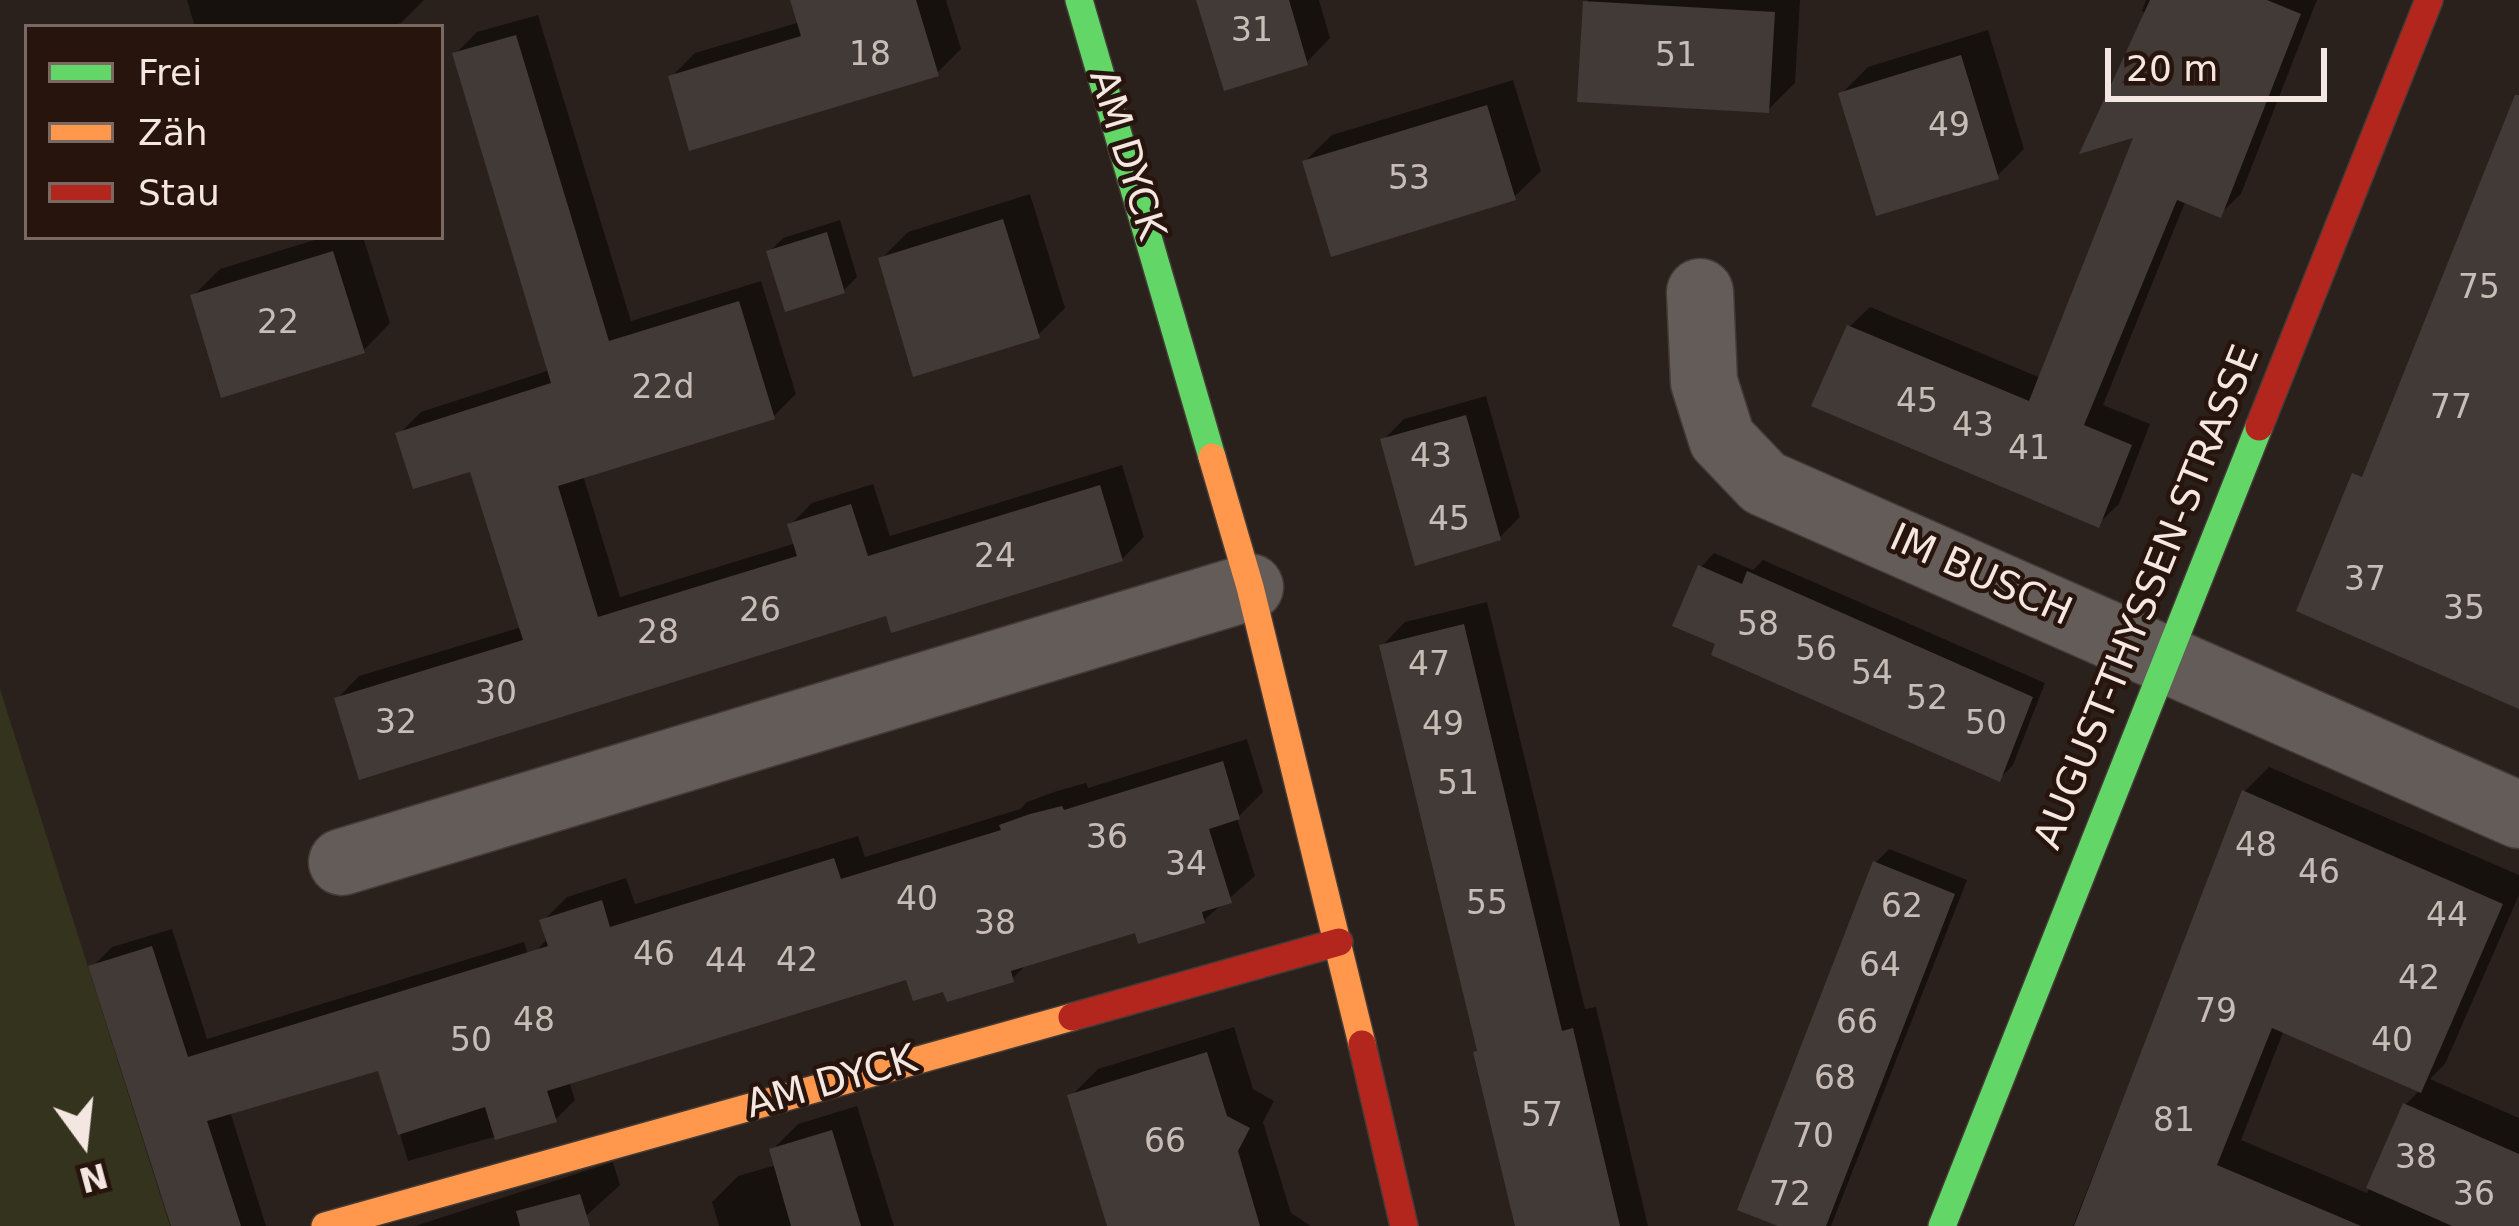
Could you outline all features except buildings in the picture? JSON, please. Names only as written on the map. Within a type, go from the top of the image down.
[{"type":"street","name":"AM DYCK","points":[[1079,0],[1250,587],[1404,1226]]},
{"type":"street","name":"AUGUST-THYSSEN-STRASSE","points":[[1942,1226],[2429,0]]},
{"type":"street","name":"IM BUSCH","points":[[1700,292],[1704,382],[1722,439],[1764,483],[2519,815]]},
{"type":"street","points":[[342,862],[1250,587]]},
{"type":"street","name":"AM DYCK","points":[[325,1226],[1339,942]]},
{"type":"shaded area","points":[[0,689],[170,1226],[0,1226]]},
{"type":"traffic: fast","points":[[1079,0],[1212,457]]},
{"type":"traffic: fast","points":[[1942,1226],[2259,427]]},
{"type":"traffic: slow","points":[[1212,457],[1250,587],[1362,1044]]},
{"type":"traffic: slow","points":[[325,1226],[1072,1017]]},
{"type":"traffic: jam","points":[[2259,427],[2429,0]]},
{"type":"traffic: jam","points":[[1072,1017],[1339,942]]},
{"type":"traffic: jam","points":[[1362,1044],[1404,1226]]}]
